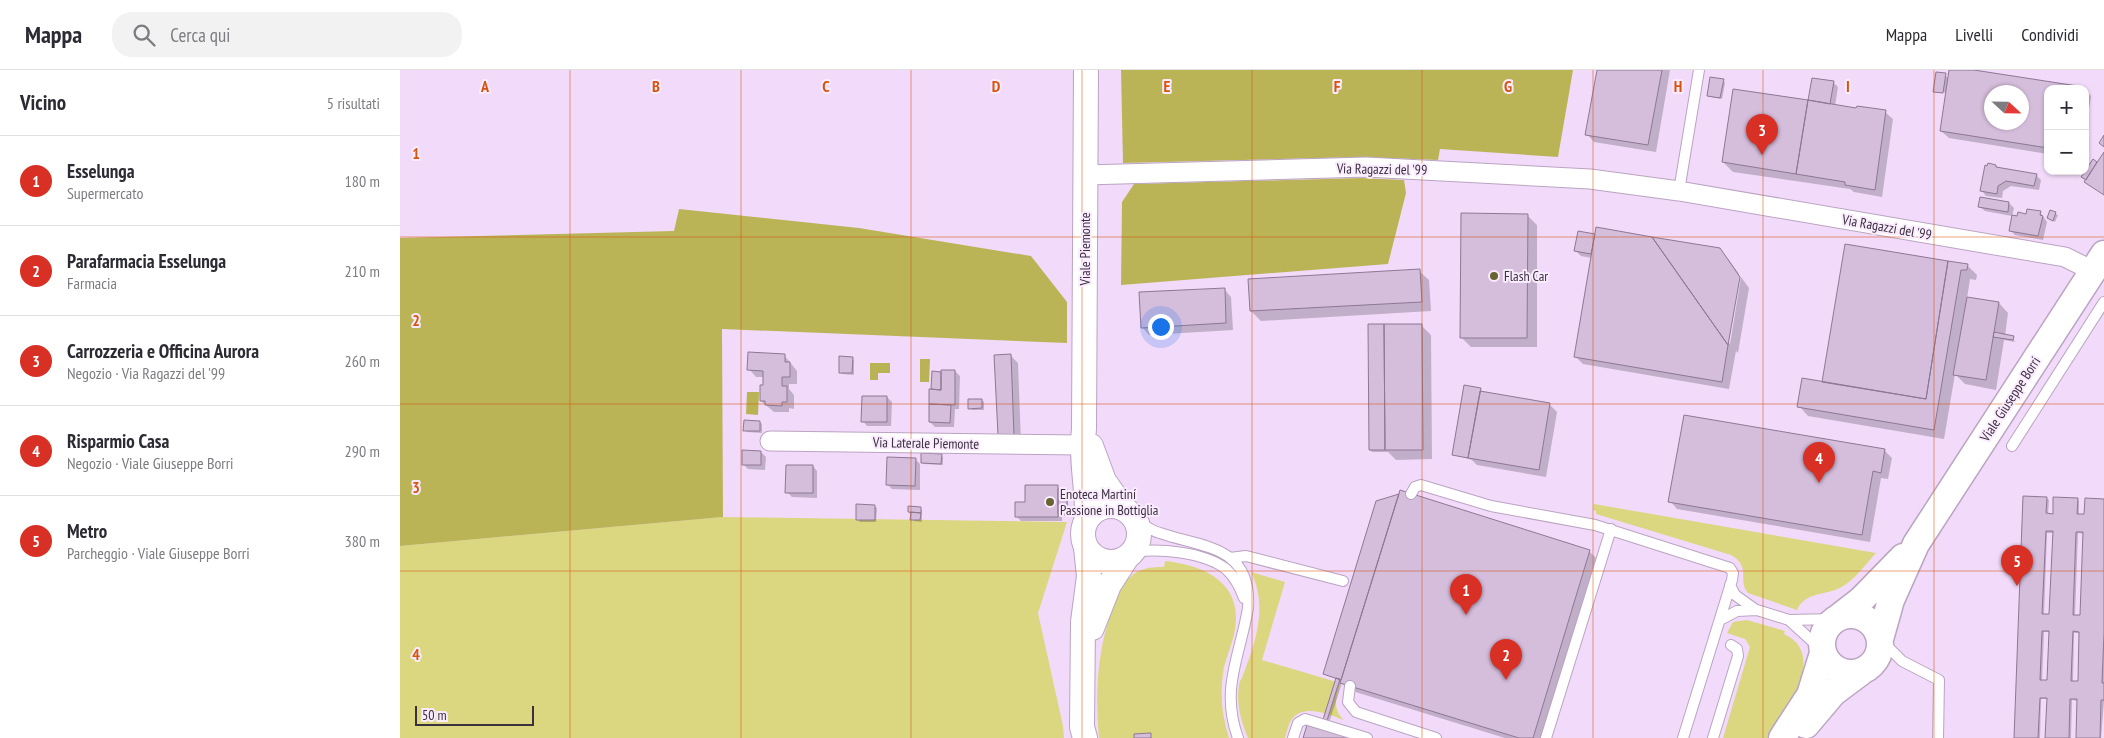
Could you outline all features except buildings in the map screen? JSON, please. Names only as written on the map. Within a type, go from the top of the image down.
[{"type":"main road","name":"Viale Giuseppe Borri","points":[[1797,738],[1822,705],[1838,688],[1868,668],[1876,658],[1891,600],[1916,544],[2099,263]]},
{"type":"main road","name":"Viale Giuseppe Borri","points":[[1782,738],[1810,695],[1822,652],[1822,637],[1826,628],[1861,600],[1916,544]]},
{"type":"main road","points":[[1837,618],[1854,615],[1862,617],[1875,627],[1880,639]]},
{"type":"main road","points":[[1822,652],[1835,669],[1844,673],[1861,672]]},
{"type":"street","name":"Viale Piemonte","points":[[1086,70],[1083,437],[1087,518]]},
{"type":"street","name":"Via Ragazzi del '99","points":[[1085,175],[1391,168],[1590,179],[1679,191],[2099,263]]},
{"type":"street","name":"Viale Piemonte","points":[[1083,437],[1104,481],[1129,514]]},
{"type":"street","name":"Via Laterale Piemonte","points":[[770,442],[1083,437]]},
{"type":"street","points":[[1082,734],[1083,622],[1089,576],[1086,548],[1082,533],[1087,518],[1092,512],[1107,506],[1129,514],[1139,537],[1130,555],[1109,586],[1083,653]]},
{"type":"street","points":[[1086,548],[1096,558],[1103,561],[1119,561],[1130,555]]},
{"type":"street","points":[[1809,738],[1815,730],[1822,705]]},
{"type":"lane","points":[[1679,191],[1699,70]]},
{"type":"lane","points":[[2012,446],[2104,302]]},
{"type":"lane","points":[[1411,494],[1415,487],[1424,486],[1482,504],[1611,529],[1726,566],[1733,573],[1683,738]]},
{"type":"lane","points":[[1129,514],[1157,533],[1206,545],[1230,558],[1238,567],[1246,587],[1248,601],[1246,618],[1230,682],[1230,708],[1238,738]]},
{"type":"lane","points":[[1546,738],[1611,529]]},
{"type":"lane","points":[[1130,555],[1158,550],[1191,556],[1220,565],[1237,582],[1244,599],[1246,618]]},
{"type":"lane","points":[[1230,558],[1246,556],[1344,581]]},
{"type":"lane","points":[[1730,585],[1735,595],[1756,610],[1789,620],[1837,618]]},
{"type":"lane","points":[[1720,620],[1737,611],[1756,610]]},
{"type":"lane","points":[[1789,620],[1822,652]]},
{"type":"lane","points":[[1880,639],[1902,661],[1939,680],[1938,738]]},
{"type":"lane","points":[[1713,738],[1738,656],[1738,650],[1731,645]]},
{"type":"lane","points":[[1350,686],[1348,702],[1356,712],[1436,738]]},
{"type":"lane","points":[[1293,738],[1298,723],[1305,718],[1367,738]]},
{"type":"shaded area","points":[[1121,70],[1573,70],[1558,157],[1440,149],[1438,160],[1362,157],[1123,163]]},
{"type":"shaded area","points":[[1361,178],[1404,180],[1406,193],[1388,264],[1121,285],[1122,202],[1134,184]]},
{"type":"shaded area","points":[[679,209],[859,228],[1031,256],[1067,302],[1067,343],[722,329],[723,517],[400,546],[400,238],[674,231]]},
{"type":"shaded area","points":[[920,359],[930,359],[929,382],[920,382]]},
{"type":"shaded area","points":[[870,363],[890,363],[890,373],[878,373],[878,380],[870,380]]},
{"type":"shaded area","points":[[747,392],[759,392],[758,415],[746,414]]},
{"type":"shaded area","points":[[1594,504],[1876,553],[1847,584],[1835,590],[1808,598],[1797,610],[1748,593],[1745,588],[1741,564],[1731,555],[1596,514],[1596,511],[1593,510]]},
{"type":"shaded area","points":[[723,517],[1067,522],[1038,613],[1064,738],[400,738],[400,546]]},
{"type":"shaded area","points":[[1165,561],[1179,563],[1206,572],[1226,588],[1233,599],[1236,613],[1235,629],[1222,681],[1222,706],[1229,738],[1099,738],[1097,704],[1099,670],[1108,621],[1126,581],[1137,572],[1145,569],[1164,567]]},
{"type":"shaded area","points":[[1251,572],[1285,582],[1262,660],[1340,683],[1336,707],[1344,720],[1317,712],[1303,712],[1297,714],[1292,719],[1285,738],[1248,738],[1243,726],[1238,692],[1239,683],[1256,637],[1258,624],[1259,598]]},
{"type":"shaded area","points":[[1747,620],[1785,631],[1784,634],[1797,643],[1803,655],[1803,669],[1792,699],[1767,738],[1723,738],[1750,647],[1745,639],[1727,633],[1733,622]]},
{"type":"place","name":"Carrozzeria e Officina Aurora","points":[[1762,155]]},
{"type":"place","name":"Flash Car","points":[[1494,276]]},
{"type":"place","name":"Risparmio Casa","points":[[1819,483]]},
{"type":"place","name":"Enoteca Martiní Passione in Bottiglia","points":[[1050,502]]},
{"type":"place","name":"Metro","points":[[2017,586]]},
{"type":"place","name":"Esselunga","points":[[1466,615]]},
{"type":"place","name":"Parafarmacia Esselunga","points":[[1506,680]]}]
